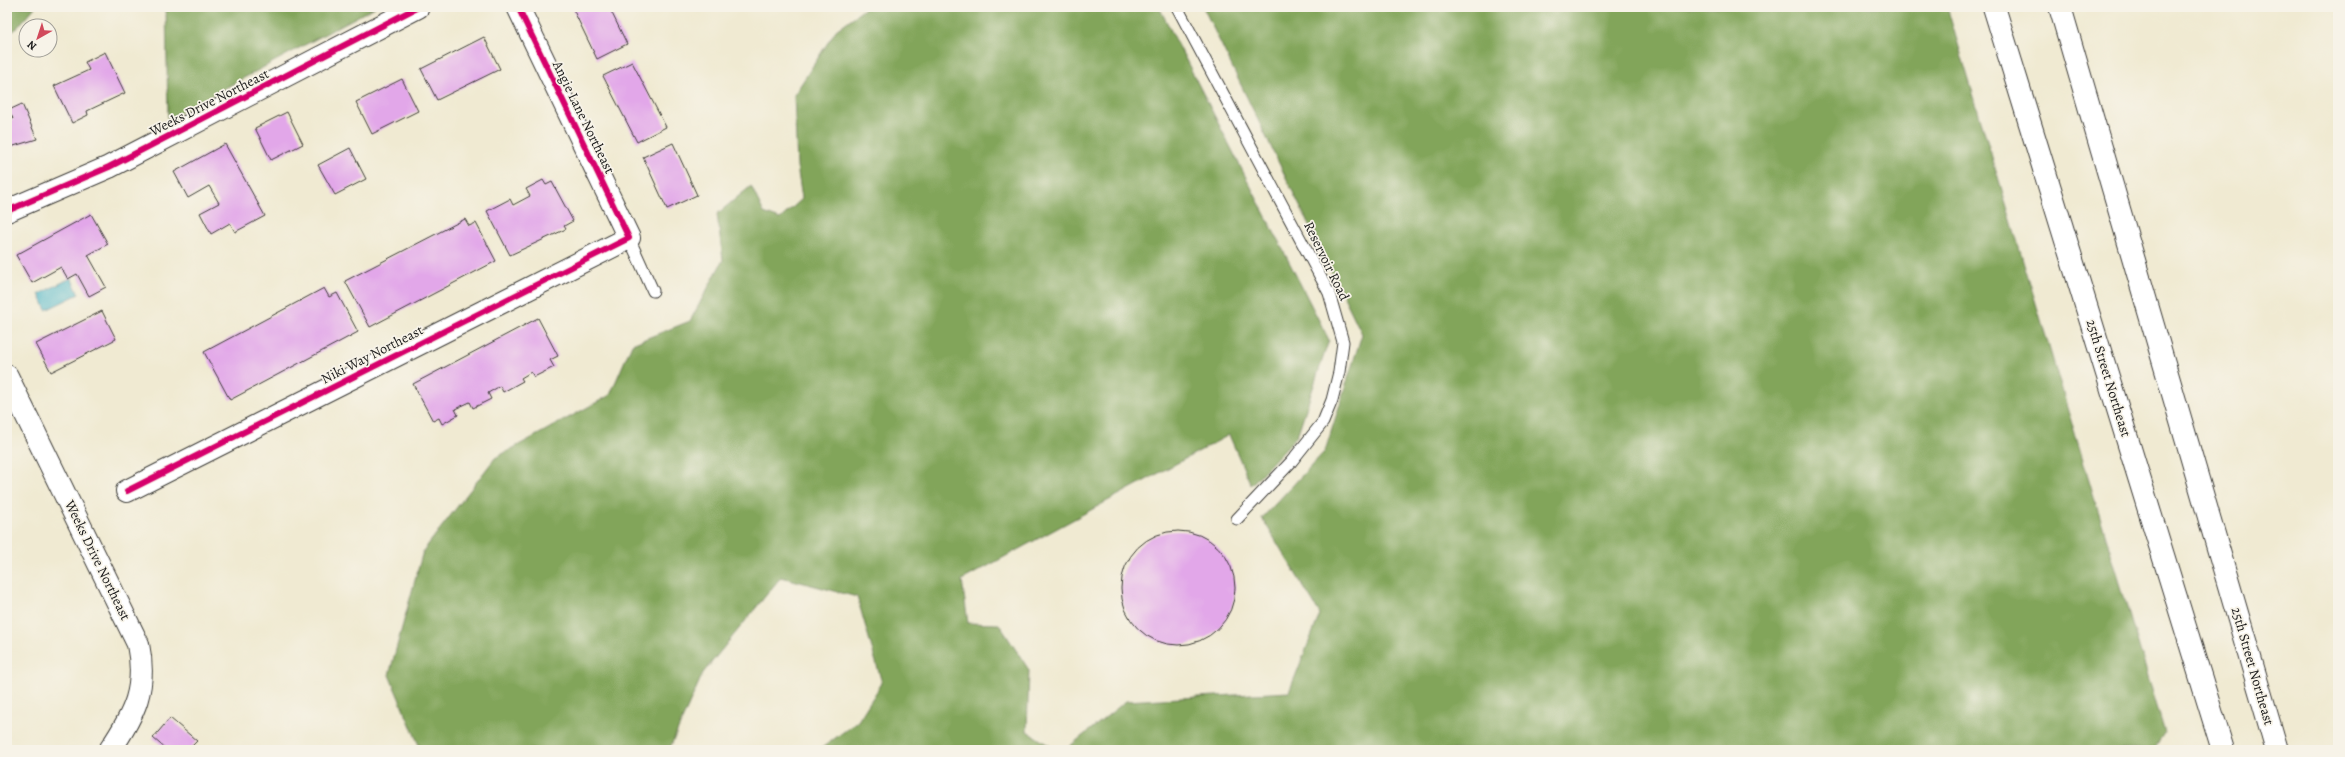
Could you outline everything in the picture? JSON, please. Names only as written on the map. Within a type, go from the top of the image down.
[{"type":"main road","name":"Weeks Drive Northeast","points":[[7,211],[109,167],[418,7]]},
{"type":"main road","name":"Angie Lane Northeast","points":[[518,7],[629,238]]},
{"type":"main road","name":"25th Street Northeast","points":[[1994,7],[2223,750]]},
{"type":"main road","name":"25th Street Northeast","points":[[2060,7],[2277,750]]},
{"type":"main road","name":"Niki Way Northeast","points":[[127,491],[629,238]]},
{"type":"main road","name":"Weeks Drive Northeast","points":[[7,376],[138,644],[142,664],[142,682],[129,720],[110,750]]},
{"type":"lane","name":"Reservoir Road","points":[[1177,7],[1329,293],[1343,342],[1339,372],[1332,400],[1323,422],[1291,462],[1237,519]]},
{"type":"lane","points":[[629,238],[653,291]]},
{"type":"green space","points":[[7,7],[35,7],[26,18],[18,18],[18,27],[7,35]]},
{"type":"green space","points":[[166,7],[375,7],[168,119]]},
{"type":"green space","points":[[867,7],[1159,7],[1329,340],[1297,436],[1251,485],[1229,435],[962,580],[968,623],[999,624],[1029,670],[1027,731],[1056,750],[819,750],[858,721],[882,683],[857,597],[781,577],[703,673],[669,750],[421,750],[389,675],[423,551],[495,458],[610,395],[632,344],[690,321],[723,260],[717,214],[751,186],[764,213],[780,219],[802,199],[797,166],[794,95],[836,30]]},
{"type":"green space","points":[[1203,7],[1947,7],[2165,733],[2153,750],[1065,750],[1126,701],[1289,692],[1320,614],[1262,518],[1325,451],[1362,334]]},
{"type":"water","points":[[71,278],[79,294],[46,310],[39,294]]},
{"type":"building","points":[[572,7],[609,7],[627,44],[597,59]]},
{"type":"building","points":[[484,37],[500,69],[437,100],[421,69]]},
{"type":"building","points":[[105,52],[125,93],[87,111],[88,115],[72,123],[54,86],[89,70],[85,62]]},
{"type":"building","points":[[632,62],[666,127],[637,142],[603,76]]},
{"type":"building","points":[[402,79],[418,111],[372,134],[356,102]]},
{"type":"building","points":[[22,104],[37,139],[7,148],[7,122],[13,119],[9,110]]},
{"type":"building","points":[[287,112],[303,144],[271,160],[255,128]]},
{"type":"building","points":[[673,143],[697,195],[667,209],[643,157]]},
{"type":"building","points":[[225,144],[265,216],[235,232],[230,223],[211,234],[200,213],[219,203],[209,186],[188,198],[174,172]]},
{"type":"building","points":[[350,148],[366,179],[335,195],[318,165]]},
{"type":"building","points":[[543,180],[546,185],[552,182],[573,221],[564,226],[566,229],[510,255],[487,211],[510,199],[513,205],[530,196],[526,189]]},
{"type":"building","points":[[91,214],[108,244],[88,255],[106,287],[89,296],[77,274],[68,279],[61,267],[32,283],[16,255]]},
{"type":"building","points":[[465,219],[469,226],[476,223],[496,261],[370,327],[345,281]]},
{"type":"building","points":[[324,288],[329,297],[337,293],[358,332],[230,400],[204,352]]},
{"type":"building","points":[[102,311],[116,339],[51,372],[36,344]]},
{"type":"building","points":[[538,318],[558,356],[550,360],[554,367],[534,377],[531,372],[521,378],[523,381],[503,392],[500,386],[488,393],[491,399],[473,408],[470,402],[455,409],[458,415],[442,424],[439,418],[433,421],[413,384]]},
{"type":"building","points":[[1178,531],[1200,536],[1218,548],[1230,566],[1235,588],[1230,610],[1218,628],[1200,640],[1178,645],[1156,640],[1138,628],[1126,610],[1121,588],[1126,566],[1138,548],[1156,536]]},
{"type":"building","points":[[170,718],[197,741],[192,746],[196,750],[167,750],[153,738]]},
{"type":"cycle path","points":[[7,211],[109,167],[418,7]]},
{"type":"cycle path","points":[[127,491],[629,238],[518,7]]}]
